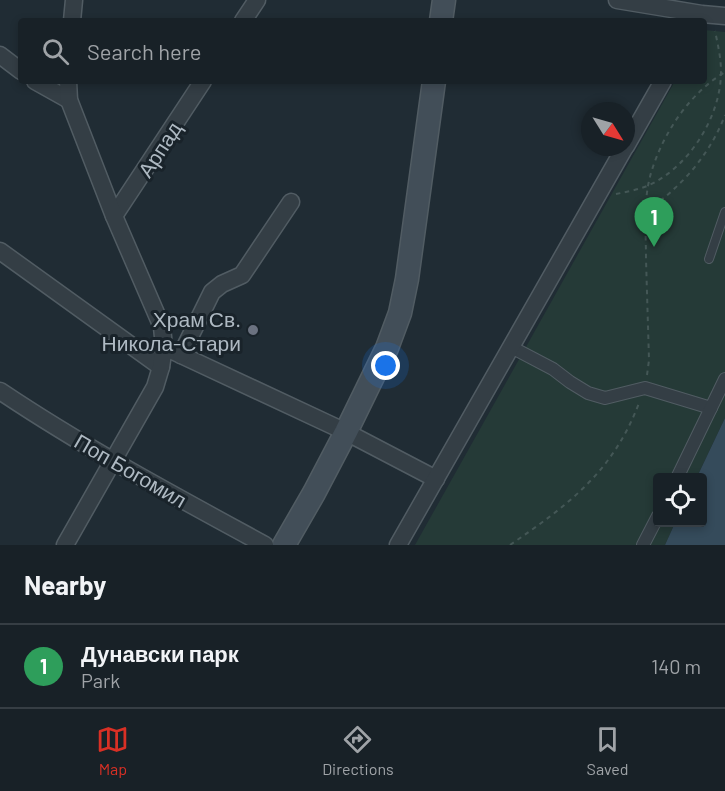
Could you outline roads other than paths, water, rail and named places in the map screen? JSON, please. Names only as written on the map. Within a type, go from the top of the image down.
[{"type":"main road","points":[[441,18],[444,0]]},
{"type":"main road","points":[[284,545],[346,432],[387,348],[400,313],[409,268],[434,84]]},
{"type":"street","points":[[72,18],[74,0]]},
{"type":"street","points":[[245,18],[257,0]]},
{"type":"street","points":[[617,0],[708,16]]},
{"type":"street","points":[[0,55],[18,69]]},
{"type":"street","points":[[40,84],[69,100]]},
{"type":"street","points":[[65,545],[155,387],[164,347],[162,327],[114,216],[69,100],[68,84]]},
{"type":"street","name":"Арпад","points":[[114,216],[201,84]]},
{"type":"street","points":[[635,130],[661,84]]},
{"type":"street","points":[[398,545],[620,156]]},
{"type":"street","points":[[181,355],[212,292],[222,284],[242,275],[291,202]]},
{"type":"street","points":[[0,250],[161,368]]},
{"type":"street","points":[[164,347],[346,432],[436,479]]},
{"type":"street","points":[[511,347],[553,369],[588,393],[605,398],[645,388],[711,408]]},
{"type":"street","points":[[678,473],[725,379]]},
{"type":"street","name":"Поп Богомил","points":[[0,391],[112,461],[265,545]]},
{"type":"street","points":[[643,545],[653,524]]},
{"type":"lane","points":[[709,259],[725,212]]},
{"type":"water","points":[[725,418],[725,545],[665,545],[673,527],[707,527],[707,473],[699,473]]},
{"type":"place","name":"Дунавски парк","points":[[654,247]]},
{"type":"place","name":"Храм Св. Никола-Стари","points":[[253,330]]}]
